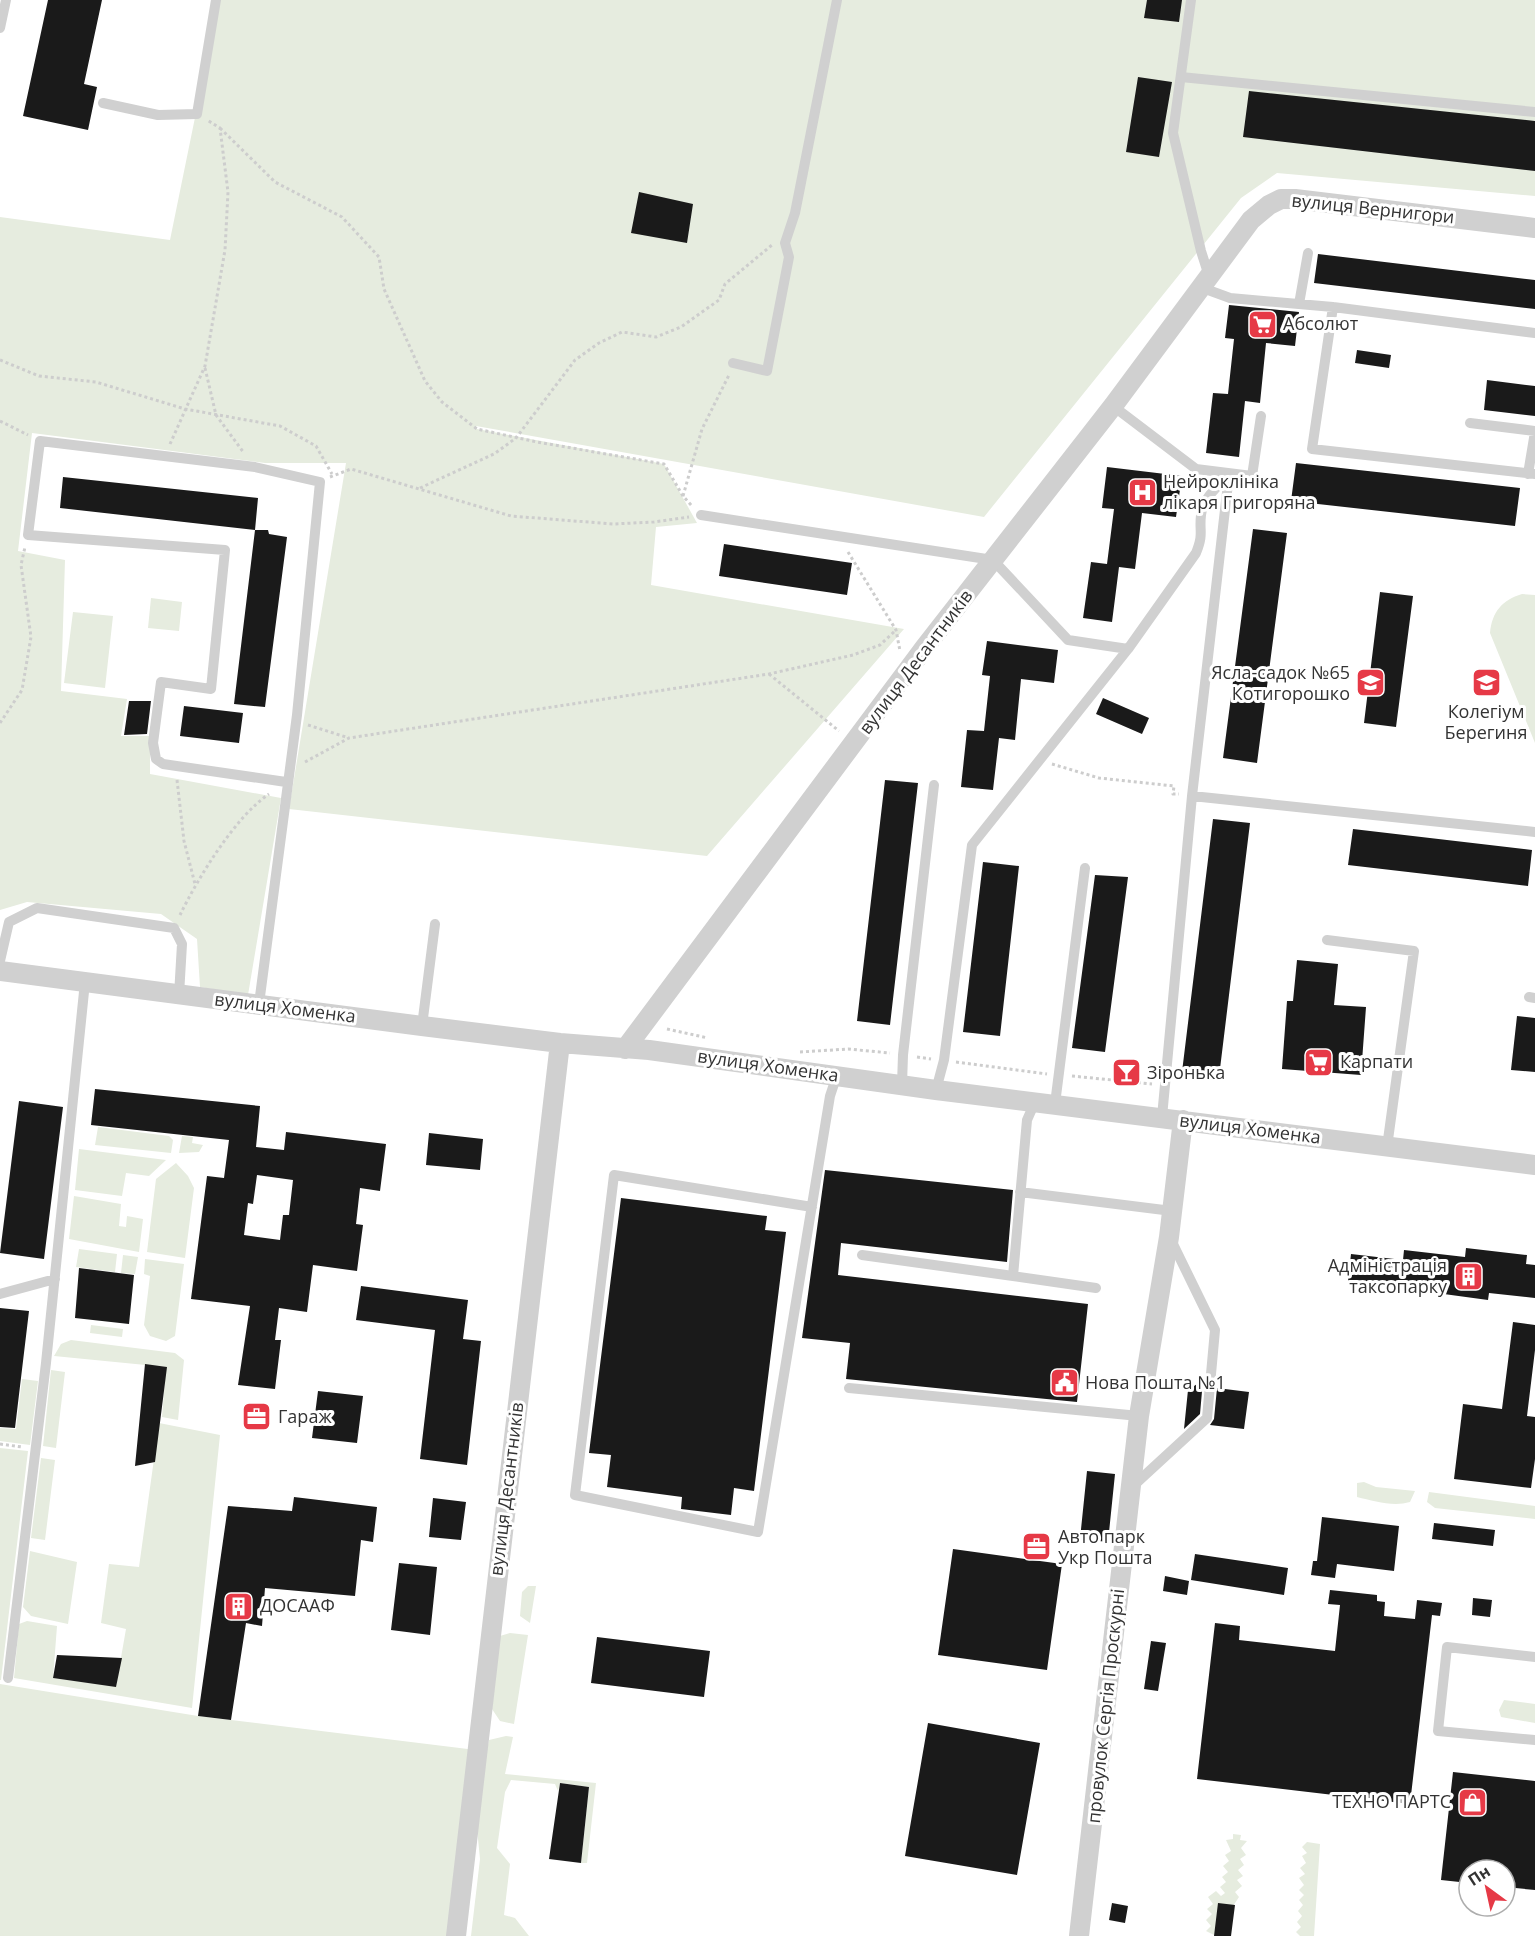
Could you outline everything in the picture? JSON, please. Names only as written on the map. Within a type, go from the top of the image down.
[{"type":"street","name":"вулиця Вернигори","points":[[1204,282],[1251,220],[1281,199],[1406,211],[1535,228]]},
{"type":"street","name":"вулиця Десантників","points":[[625,1049],[904,677],[1113,406],[1204,282]]},
{"type":"street","name":"вулиця Хоменка","points":[[0,971],[560,1043],[649,1050],[936,1090],[1535,1165]]},
{"type":"street","name":"вулиця Десантників","points":[[456,1936],[560,1043]]},
{"type":"street","name":"провулок Сергія Проскурні","points":[[1079,1936],[1139,1416],[1170,1237],[1183,1120]]},
{"type":"lane","points":[[0,28],[6,0]]},
{"type":"lane","points":[[104,103],[158,115],[197,114],[216,0]]},
{"type":"lane","points":[[733,363],[767,371],[789,258],[785,243],[795,213],[837,0]]},
{"type":"lane","points":[[1191,0],[1173,133],[1201,251],[1204,282],[1230,298],[1333,307],[1535,333]]},
{"type":"lane","points":[[1181,77],[1535,112]]},
{"type":"lane","points":[[1299,304],[1308,254]]},
{"type":"lane","points":[[1333,307],[1312,449],[1532,474],[1535,432],[1470,423]]},
{"type":"lane","points":[[1113,406],[1196,469],[1229,475],[1252,476],[1261,416]]},
{"type":"lane","points":[[259,1004],[286,782],[297,715],[320,482],[255,467],[40,441],[28,535],[225,550],[211,689],[161,682],[153,751],[156,759],[163,764],[286,782]]},
{"type":"lane","points":[[936,1090],[944,1060],[972,845],[1128,649],[1196,553],[1203,536],[1201,514],[1207,498],[1229,475]]},
{"type":"lane","points":[[1162,1117],[1192,796],[1229,475]]},
{"type":"lane","points":[[701,515],[837,534],[993,560],[1068,640],[1128,649]]},
{"type":"lane","points":[[902,1084],[903,1054],[934,785]]},
{"type":"lane","points":[[1192,796],[1535,832]]},
{"type":"lane","points":[[1055,1104],[1085,868]]},
{"type":"lane","points":[[0,962],[9,922],[37,908],[174,928],[182,944],[179,995]]},
{"type":"lane","points":[[422,1026],[435,924]]},
{"type":"lane","points":[[1327,940],[1414,951],[1387,1147]]},
{"type":"lane","points":[[8,1678],[55,1279],[85,982]]},
{"type":"lane","points":[[812,1207],[614,1175],[575,1495],[758,1532],[812,1207],[830,1096],[837,1075]]},
{"type":"lane","points":[[1012,1276],[1026,1120],[1035,1102]]},
{"type":"lane","points":[[1020,1192],[1172,1211]]},
{"type":"lane","points":[[1130,1488],[1206,1418],[1215,1330],[1170,1237]]},
{"type":"lane","points":[[862,1255],[1096,1288]]},
{"type":"lane","points":[[0,1294],[55,1279]]},
{"type":"lane","points":[[849,1388],[1139,1416]]},
{"type":"lane","points":[[1535,1656],[1447,1647],[1438,1731],[1535,1740]]},
{"type":"path","points":[[197,114],[220,128],[275,182],[342,217],[379,257],[384,289],[425,381],[442,402],[477,429],[664,464],[683,496],[701,515]]},
{"type":"path","points":[[164,457],[204,366],[225,250],[228,192],[220,128]]},
{"type":"path","points":[[420,488],[494,454],[516,438],[575,360],[598,343],[622,332],[656,337],[681,327],[719,300],[725,284],[760,252],[774,243],[785,243]]},
{"type":"path","points":[[0,360],[39,376],[96,382],[185,409],[280,426],[316,446],[333,476]]},
{"type":"path","points":[[683,496],[702,429],[733,363]]},
{"type":"path","points":[[204,366],[216,415],[255,467]]},
{"type":"path","points":[[0,421],[40,441]]},
{"type":"path","points":[[320,482],[351,469],[511,516],[613,525],[701,515]]},
{"type":"path","points":[[837,534],[896,630],[904,677]]},
{"type":"path","points":[[0,723],[22,690],[32,637],[21,565],[28,535]]},
{"type":"path","points":[[174,928],[195,884],[254,804],[286,782],[300,765],[349,738],[768,674],[853,655],[880,645],[896,630]]},
{"type":"path","points":[[768,674],[855,744]]},
{"type":"path","points":[[297,715],[309,726],[349,738]]},
{"type":"path","points":[[1039,760],[1099,778],[1174,786],[1173,794],[1192,796]]},
{"type":"path","points":[[175,765],[184,841],[195,884]]},
{"type":"path","points":[[0,1444],[36,1448]]},
{"type":"shaded area","points":[[219,0],[1535,0],[1535,196],[1277,173],[1241,198],[984,517],[476,426],[477,429],[664,464],[697,523],[656,527],[651,585],[904,629],[707,856],[289,809],[346,463],[265,463],[32,433],[18,551],[65,560],[61,691],[127,699],[121,736],[150,736],[150,774],[281,798],[248,995],[200,987],[197,939],[161,914],[27,902],[0,910],[0,217],[170,240]]},
{"type":"shaded area","points":[[1522,594],[1535,595],[1535,743],[1490,633],[1493,619],[1499,608]]},
{"type":"shaded area","points":[[151,598],[182,602],[179,631],[148,628]]},
{"type":"shaded area","points":[[73,612],[113,616],[105,688],[64,683]]},
{"type":"shaded area","points":[[98,1127],[169,1136],[173,1140],[171,1153],[95,1145]]},
{"type":"shaded area","points":[[182,1136],[193,1137],[192,1143],[203,1145],[199,1152],[179,1153]]},
{"type":"shaded area","points":[[79,1149],[166,1160],[149,1176],[126,1173],[122,1196],[75,1190]]},
{"type":"shaded area","points":[[176,1163],[188,1176],[194,1188],[185,1258],[147,1252],[156,1179]]},
{"type":"shaded area","points":[[74,1196],[121,1204],[119,1226],[126,1227],[127,1216],[143,1219],[139,1252],[69,1239]]},
{"type":"shaded area","points":[[79,1249],[117,1254],[115,1272],[76,1267]]},
{"type":"shaded area","points":[[123,1255],[138,1257],[135,1274],[121,1273]]},
{"type":"shaded area","points":[[145,1259],[184,1264],[175,1336],[166,1341],[150,1336],[144,1325],[150,1276],[144,1274]]},
{"type":"shaded area","points":[[91,1325],[123,1329],[122,1337],[90,1333]]},
{"type":"shaded area","points":[[71,1340],[175,1353],[184,1360],[178,1420],[162,1417],[166,1367],[54,1356],[61,1344]]},
{"type":"shaded area","points":[[51,1370],[65,1372],[56,1448],[43,1446]]},
{"type":"shaded area","points":[[22,1379],[38,1381],[30,1445],[0,1441],[0,1428],[16,1429]]},
{"type":"shaded area","points":[[159,1423],[220,1435],[192,1708],[14,1678],[19,1624],[27,1621],[57,1626],[53,1678],[116,1686],[126,1629],[101,1623],[109,1564],[139,1567]]},
{"type":"shaded area","points":[[0,1448],[28,1451],[1,1680],[0,1680]]},
{"type":"shaded area","points":[[41,1458],[55,1460],[45,1540],[31,1538]]},
{"type":"shaded area","points":[[1364,1482],[1376,1487],[1415,1491],[1410,1502],[1384,1503],[1357,1497],[1357,1483]]},
{"type":"shaded area","points":[[1429,1492],[1535,1506],[1535,1519],[1435,1508],[1427,1502]]},
{"type":"shaded area","points":[[30,1551],[77,1562],[68,1624],[31,1616],[23,1607]]},
{"type":"shaded area","points":[[528,1586],[536,1586],[530,1623],[520,1616],[522,1592]]},
{"type":"shaded area","points":[[510,1633],[528,1635],[514,1724],[500,1721],[492,1709],[500,1636]]},
{"type":"shaded area","points":[[0,1684],[198,1716],[476,1750],[454,1936],[0,1936]]},
{"type":"shaded area","points":[[1504,1700],[1535,1704],[1535,1723],[1501,1717],[1499,1710]]},
{"type":"shaded area","points":[[506,1736],[513,1737],[505,1774],[596,1783],[587,1863],[581,1863],[589,1787],[560,1783],[558,1791],[555,1784],[511,1780],[505,1792],[497,1848],[510,1864],[504,1915],[515,1918],[529,1936],[471,1936],[480,1859],[475,1808],[489,1740]]},
{"type":"shaded area","points":[[1233,1834],[1241,1835],[1240,1840],[1247,1841],[1241,1848],[1246,1855],[1240,1859],[1244,1865],[1238,1870],[1243,1876],[1237,1880],[1242,1886],[1235,1892],[1239,1897],[1214,1935],[1206,1931],[1211,1926],[1206,1920],[1212,1914],[1207,1909],[1213,1904],[1208,1897],[1216,1891],[1221,1896],[1225,1893],[1220,1887],[1226,1882],[1222,1877],[1228,1872],[1223,1866],[1229,1861],[1225,1855],[1231,1851],[1226,1840],[1233,1839]]},
{"type":"shaded area","points":[[1307,1842],[1320,1844],[1314,1936],[1300,1936],[1296,1932],[1301,1927],[1297,1922],[1302,1916],[1298,1911],[1303,1905],[1299,1900],[1304,1895],[1299,1890],[1304,1885],[1299,1878],[1305,1874],[1300,1868],[1306,1863],[1302,1856],[1307,1853],[1302,1847]]},
{"type":"building","points":[[48,0],[102,0],[84,84],[97,87],[88,130],[23,116]]},
{"type":"building","points":[[1147,0],[1182,0],[1179,22],[1144,18]]},
{"type":"building","points":[[1138,77],[1172,82],[1159,157],[1126,152]]},
{"type":"building","points":[[1249,91],[1535,121],[1535,171],[1243,137]]},
{"type":"building","points":[[639,192],[693,204],[687,243],[631,233]]},
{"type":"building","points":[[1318,254],[1535,280],[1535,309],[1314,283]]},
{"type":"building","points":[[1229,305],[1299,312],[1295,346],[1266,343],[1260,403],[1245,401],[1239,457],[1206,453],[1213,393],[1228,394],[1234,339],[1225,338]]},
{"type":"building","points":[[1357,350],[1391,355],[1389,368],[1355,363]]},
{"type":"building","points":[[1487,380],[1535,386],[1535,416],[1484,410]]},
{"type":"building","points":[[1296,463],[1520,488],[1515,526],[1291,501]]},
{"type":"building","points":[[1107,467],[1182,476],[1176,517],[1142,513],[1135,569],[1119,567],[1112,622],[1083,618],[1091,562],[1107,564],[1114,509],[1102,508]]},
{"type":"building","points":[[63,477],[258,498],[255,530],[60,508]]},
{"type":"building","points":[[1253,529],[1287,533],[1257,763],[1223,758]]},
{"type":"building","points":[[255,530],[268,530],[269,534],[287,537],[265,707],[234,704]]},
{"type":"building","points":[[724,544],[852,563],[847,595],[719,576]]},
{"type":"building","points":[[1380,592],[1413,596],[1396,727],[1364,723]]},
{"type":"building","points":[[987,641],[1058,650],[1054,683],[1021,679],[1015,740],[999,738],[993,790],[961,787],[967,730],[984,731],[990,676],[982,675]]},
{"type":"building","points":[[1103,698],[1149,718],[1142,734],[1096,714]]},
{"type":"building","points":[[129,701],[151,701],[147,734],[124,735]]},
{"type":"building","points":[[184,706],[243,713],[239,743],[180,736]]},
{"type":"building","points":[[885,780],[918,783],[890,1025],[857,1021]]},
{"type":"building","points":[[1213,819],[1250,823],[1219,1077],[1182,1072]]},
{"type":"building","points":[[1353,829],[1532,850],[1528,886],[1348,865]]},
{"type":"building","points":[[983,862],[1019,866],[1000,1036],[963,1032]]},
{"type":"building","points":[[1095,875],[1128,877],[1105,1052],[1072,1048]]},
{"type":"building","points":[[1297,960],[1338,964],[1334,1005],[1366,1007],[1361,1075],[1282,1069],[1287,1001],[1293,1001]]},
{"type":"building","points":[[1517,1016],[1535,1018],[1535,1072],[1511,1070]]},
{"type":"building","points":[[95,1089],[260,1106],[256,1147],[284,1150],[286,1132],[386,1144],[380,1191],[360,1188],[356,1224],[363,1225],[357,1271],[313,1265],[307,1312],[279,1308],[275,1340],[281,1340],[275,1389],[238,1385],[250,1306],[191,1299],[207,1176],[224,1178],[229,1140],[91,1125]],"holes":[[[257,1175],[293,1180],[289,1215],[283,1215],[280,1240],[244,1235],[248,1203],[253,1204]]]},
{"type":"building","points":[[19,1101],[63,1107],[44,1259],[0,1253]]},
{"type":"building","points":[[429,1133],[483,1139],[480,1170],[426,1165]]},
{"type":"building","points":[[825,1170],[1013,1190],[1007,1262],[841,1243],[838,1275],[1088,1304],[1077,1402],[846,1379],[850,1343],[802,1338]]},
{"type":"building","points":[[621,1198],[767,1216],[765,1230],[786,1232],[754,1491],[734,1488],[731,1515],[681,1509],[682,1497],[607,1487],[611,1455],[589,1453]]},
{"type":"building","name":"Адміністрація таксопарку","points":[[1466,1248],[1527,1255],[1526,1264],[1535,1265],[1535,1298],[1489,1293],[1488,1300],[1348,1281],[1351,1254],[1403,1260],[1404,1250],[1465,1257]]},
{"type":"building","points":[[79,1268],[134,1275],[129,1324],[75,1318]]},
{"type":"building","points":[[361,1286],[468,1300],[463,1339],[481,1341],[467,1465],[420,1459],[435,1330],[356,1320]]},
{"type":"building","points":[[0,1308],[29,1311],[15,1428],[0,1427]]},
{"type":"building","points":[[1513,1322],[1535,1325],[1535,1350],[1527,1416],[1535,1417],[1535,1459],[1531,1488],[1454,1479],[1463,1404],[1502,1409]]},
{"type":"building","points":[[145,1364],[167,1367],[155,1462],[135,1466]]},
{"type":"building","points":[[1203,1380],[1200,1414],[1184,1429],[1188,1390]]},
{"type":"building","points":[[1217,1388],[1249,1392],[1244,1429],[1210,1425],[1214,1419]]},
{"type":"building","points":[[318,1391],[363,1396],[357,1443],[312,1438]]},
{"type":"building","points":[[1087,1471],[1115,1474],[1108,1542],[1080,1539]]},
{"type":"building","name":"ДОСААФ","points":[[294,1497],[377,1507],[373,1542],[361,1540],[355,1596],[265,1588],[262,1626],[246,1623],[231,1720],[198,1716],[228,1506],[292,1511]]},
{"type":"building","points":[[433,1498],[466,1502],[461,1540],[429,1537]]},
{"type":"building","points":[[1322,1517],[1399,1526],[1394,1571],[1337,1564],[1335,1578],[1311,1575],[1313,1561],[1317,1561]]},
{"type":"building","points":[[1434,1523],[1495,1530],[1493,1546],[1432,1539]]},
{"type":"building","points":[[953,1549],[1062,1564],[1047,1670],[938,1655]]},
{"type":"building","points":[[1195,1554],[1288,1568],[1284,1595],[1191,1580]]},
{"type":"building","points":[[399,1563],[437,1567],[430,1635],[391,1630]]},
{"type":"building","points":[[1165,1576],[1189,1581],[1187,1595],[1163,1591]]},
{"type":"building","points":[[1330,1590],[1377,1595],[1377,1601],[1385,1602],[1384,1616],[1415,1619],[1417,1600],[1442,1603],[1440,1616],[1432,1615],[1410,1804],[1197,1779],[1215,1623],[1240,1626],[1239,1640],[1335,1651],[1340,1605],[1328,1604]]},
{"type":"building","points":[[1473,1598],[1492,1600],[1490,1617],[1472,1615]]},
{"type":"building","points":[[597,1637],[710,1651],[704,1697],[591,1683]]},
{"type":"building","points":[[1151,1641],[1166,1643],[1158,1691],[1144,1689]]},
{"type":"building","points":[[57,1655],[122,1658],[116,1687],[53,1678]]},
{"type":"building","points":[[928,1723],[1040,1743],[1017,1875],[905,1856]]},
{"type":"building","points":[[1453,1772],[1535,1781],[1535,1890],[1517,1888],[1517,1858],[1457,1858],[1457,1882],[1441,1880]]},
{"type":"building","points":[[560,1783],[589,1787],[581,1863],[549,1859]]},
{"type":"building","points":[[1112,1903],[1128,1906],[1125,1923],[1109,1920]]},
{"type":"building","points":[[1218,1903],[1235,1905],[1231,1936],[1214,1936]]},
{"type":"place","name":"Абсолют","points":[[1262,324]]},
{"type":"place","name":"Нейроклініка лікаря Григоряна","points":[[1142,492]]},
{"type":"place","name":"Ясла-садок №65 Котигорошко","points":[[1371,683]]},
{"type":"place","name":"Колегіум Берегиня","points":[[1486,683]]},
{"type":"place","name":"Карпати","points":[[1319,1062]]},
{"type":"place","name":"Зіронька","points":[[1126,1073]]},
{"type":"place","name":"Адміністрація таксопарку","points":[[1468,1276]]},
{"type":"place","name":"Нова Пошта №1","points":[[1064,1383]]},
{"type":"place","name":"Гараж","points":[[257,1417]]},
{"type":"place","name":"Авто парк Укр Пошта","points":[[1037,1547]]},
{"type":"place","name":"ДОСААФ","points":[[239,1606]]},
{"type":"place","name":"ТЕХНО ПАРТС","points":[[1472,1802]]}]
